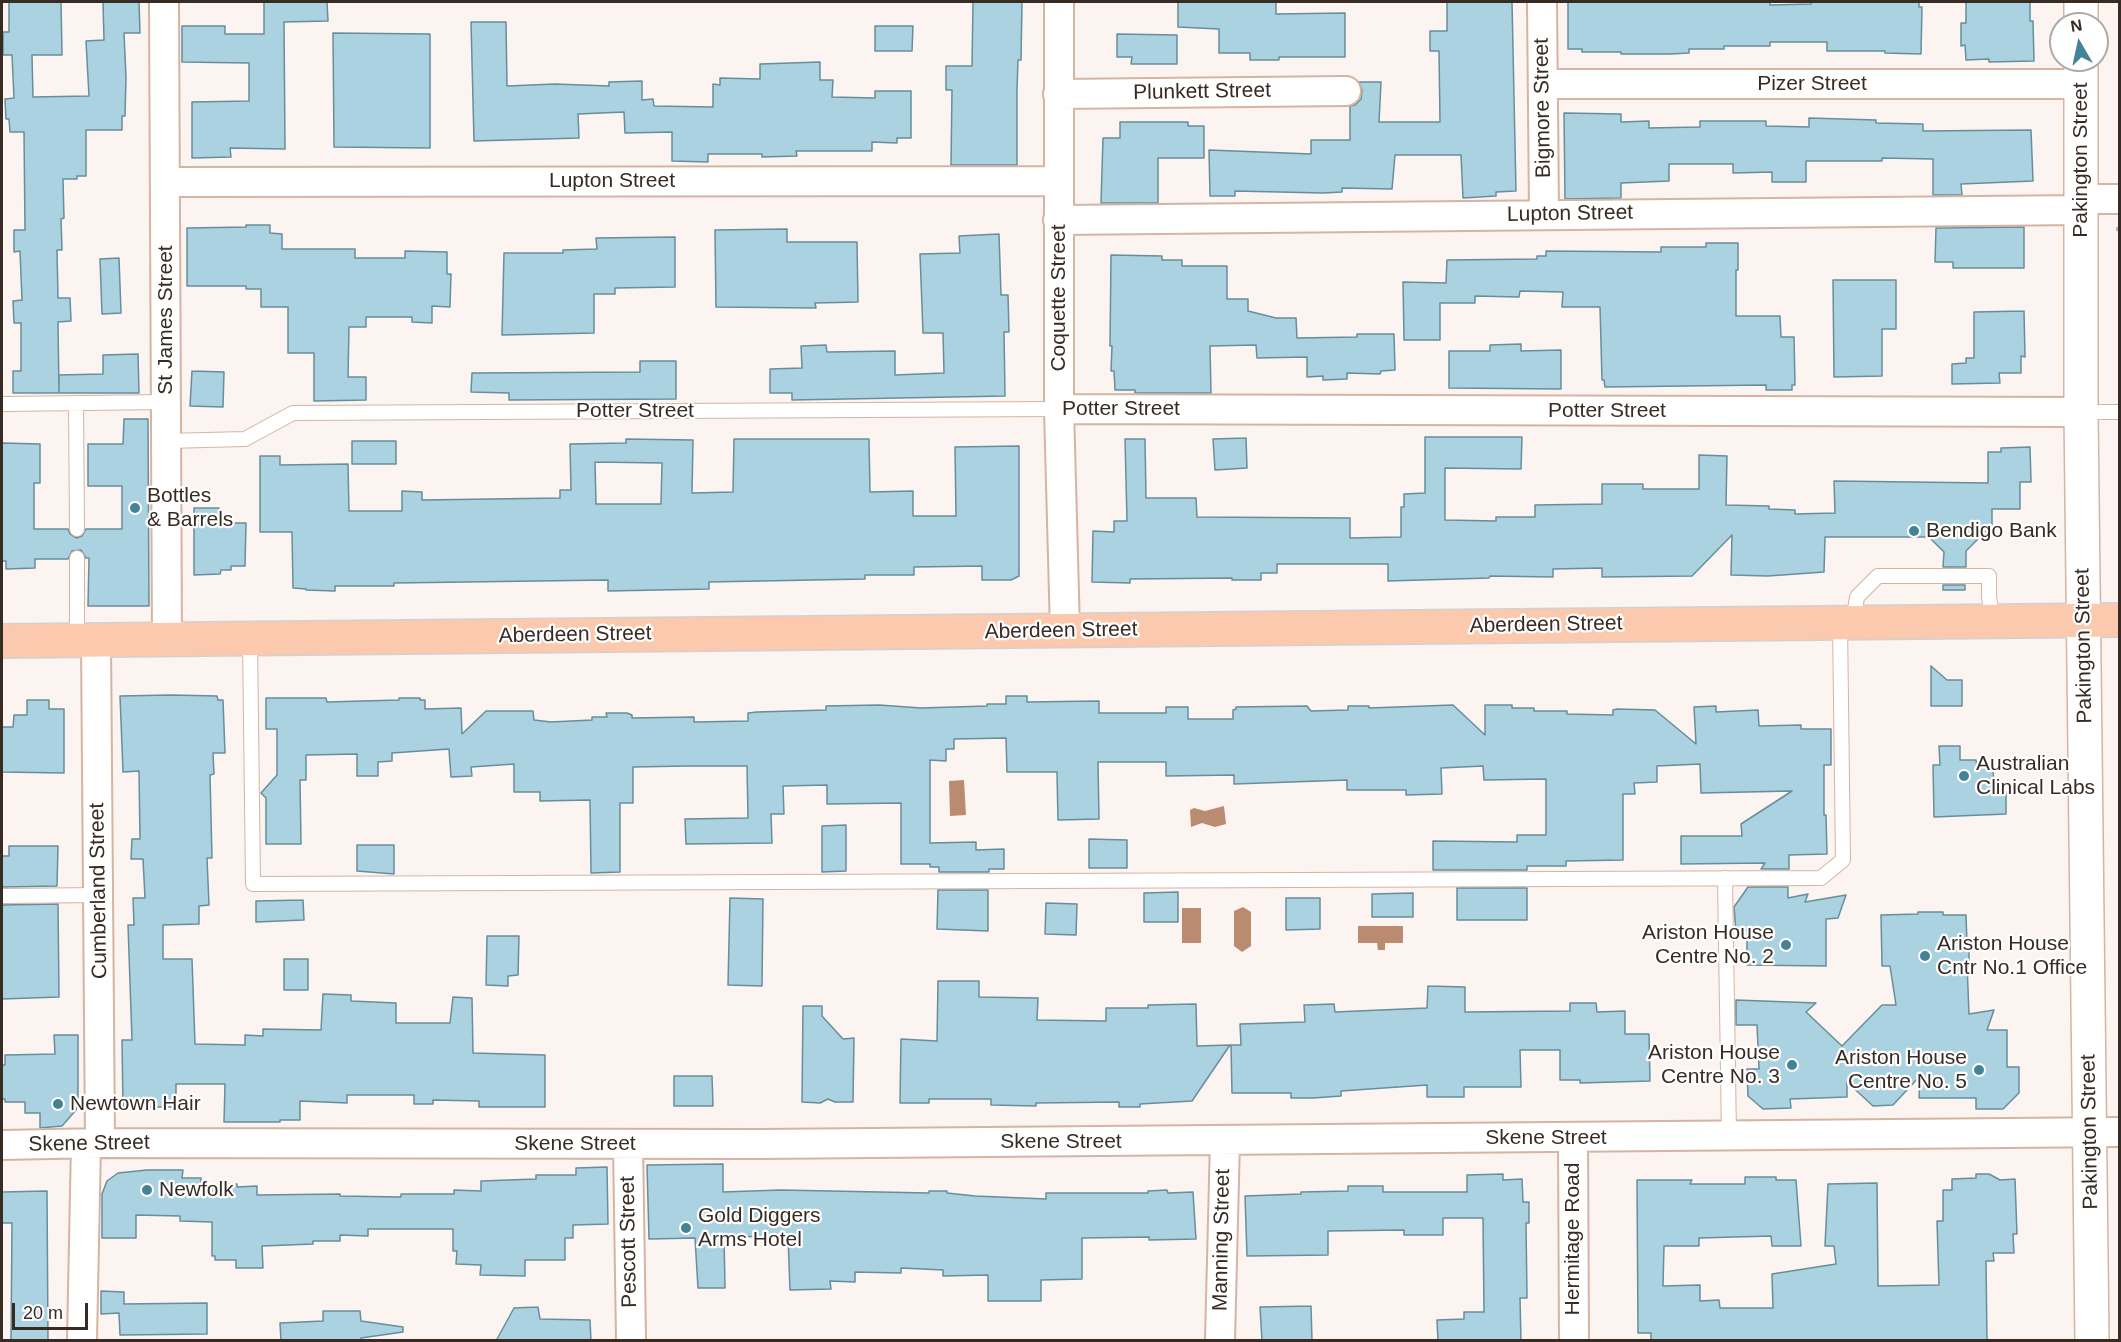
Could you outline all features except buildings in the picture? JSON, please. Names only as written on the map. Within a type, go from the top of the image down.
[{"type":"main road","name":"Aberdeen Street","points":[[2,641],[2120,620]]},
{"type":"street","name":"St James Street","points":[[164,2],[167,639]]},
{"type":"street","name":"Coquette Street","points":[[1059,2],[1059,409],[1065,631]]},
{"type":"street","name":"Bigmore Street","points":[[1542,2],[1544,214]]},
{"type":"street","name":"Pizer Street","points":[[1543,84],[2081,72]]},
{"type":"street","name":"Pakington Street","points":[[2081,72],[2081,412],[2084,620],[2105,1132],[2092,1341]]},
{"type":"street","name":"Plunkett Street","points":[[1058,94],[1346,91]]},
{"type":"street","name":"Lupton Street","points":[[166,182],[1058,181]]},
{"type":"street","name":"Lupton Street","points":[[1058,220],[2081,205],[2120,199]]},
{"type":"street","name":"Potter Street","points":[[1059,409],[2081,412]]},
{"type":"street","name":"Cumberland Street","points":[[81,1341],[93,1143],[99,895],[87,640]]},
{"type":"street","name":"Skene Street","points":[[2,1145],[93,1143],[628,1144],[2105,1132]]},
{"type":"street","name":"Hermitage Road","points":[[1573,1138],[1574,1341]]},
{"type":"street","name":"Manning Street","points":[[1220,1341],[1225,1140]]},
{"type":"street","name":"Pescott Street","points":[[628,1144],[631,1341]]},
{"type":"lane","points":[[2,404],[166,402]]},
{"type":"lane","points":[[76,403],[77,528]]},
{"type":"lane","name":"Potter Street","points":[[167,441],[245,439],[293,413],[1059,409]]},
{"type":"lane","points":[[2081,412],[2120,412]]},
{"type":"lane","points":[[77,558],[87,640]]},
{"type":"lane","points":[[250,638],[253,884],[1821,878],[1843,860],[1847,622],[1857,597],[1878,576],[1989,576],[1989,597],[1993,621]]},
{"type":"lane","points":[[1725,878],[1729,1136]]},
{"type":"lane","points":[[2,896],[99,895]]},
{"type":"shaded area","points":[[964,780],[966,815],[950,816],[949,781]]},
{"type":"shaded area","points":[[1224,806],[1226,824],[1215,827],[1202,823],[1191,827],[1190,810],[1194,808],[1205,811]]},
{"type":"shaded area","points":[[1243,907],[1251,912],[1251,946],[1242,952],[1234,946],[1234,911]]},
{"type":"shaded area","points":[[1182,908],[1201,908],[1201,943],[1182,943]]},
{"type":"shaded area","points":[[1358,926],[1403,926],[1403,943],[1385,943],[1385,950],[1378,950],[1377,943],[1358,943]]},
{"type":"place","name":"Bottles & Barrels","points":[[135,508]]},
{"type":"place","name":"Bendigo Bank","points":[[1914,531]]},
{"type":"place","name":"Australian Clinical Labs","points":[[1964,776]]},
{"type":"place","name":"Ariston House Centre No. 2","points":[[1786,945]]},
{"type":"place","name":"Ariston House Cntr No.1 Office","points":[[1925,956]]},
{"type":"place","name":"Ariston House Centre No. 3","points":[[1792,1065]]},
{"type":"place","name":"Ariston House Centre No. 5","points":[[1979,1070]]},
{"type":"place","name":"Newtown Hair","points":[[58,1104]]},
{"type":"place","name":"Newfolk","points":[[147,1190]]},
{"type":"place","name":"Gold Diggers Arms Hotel","points":[[686,1228]]}]
